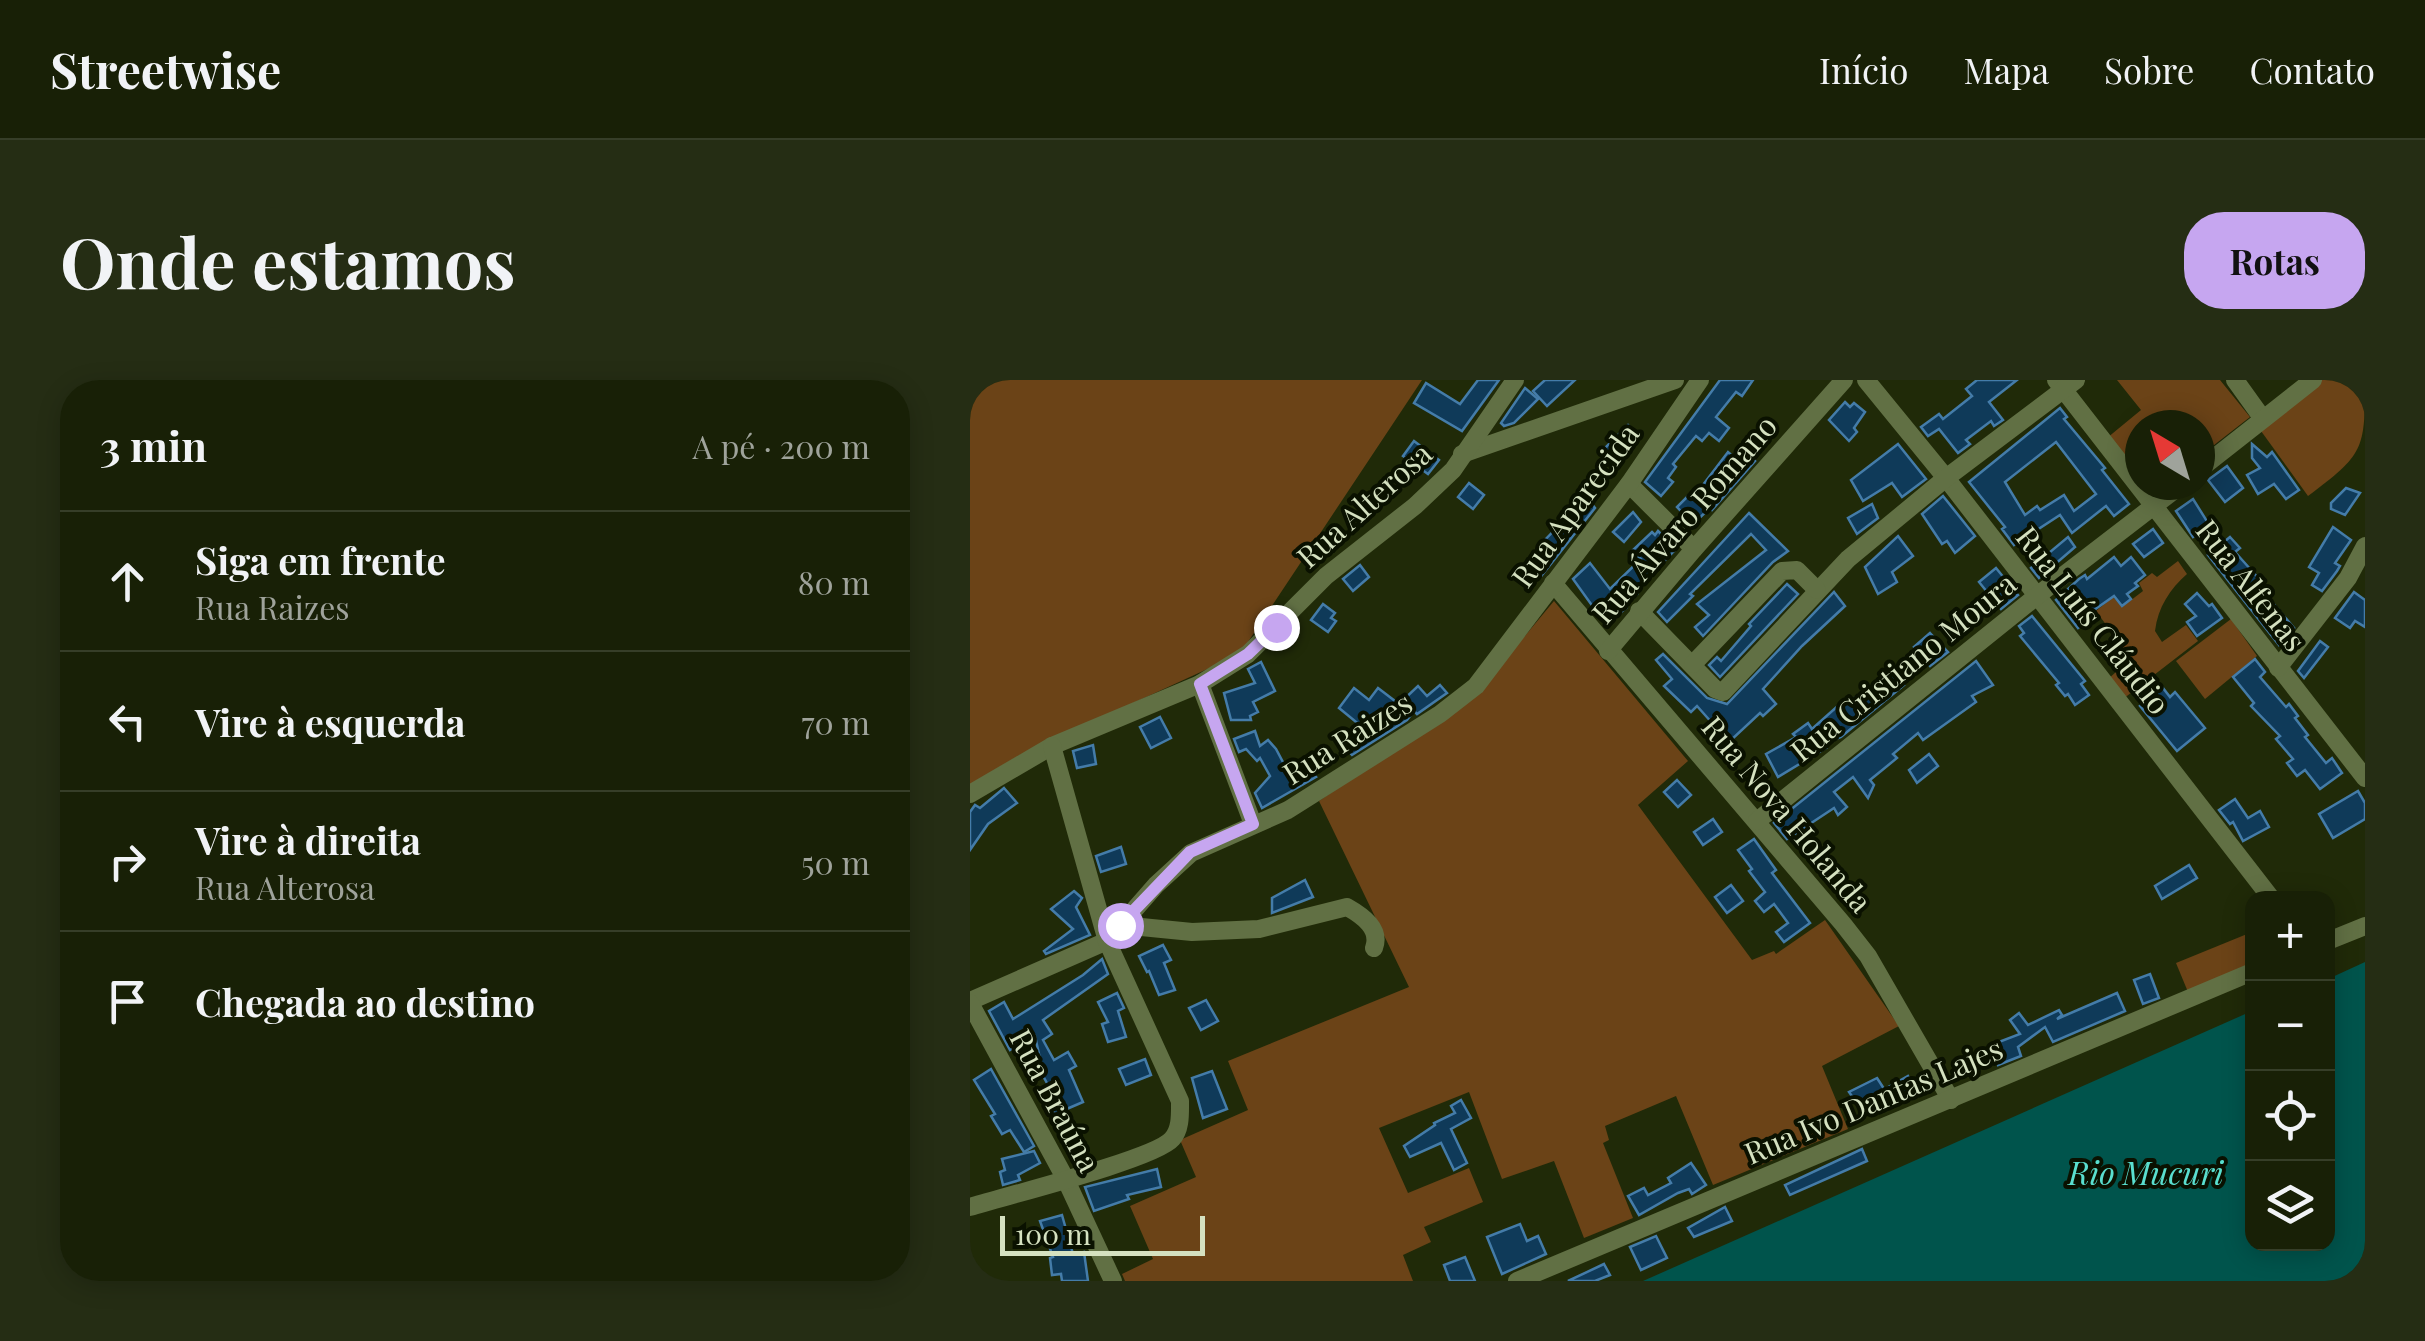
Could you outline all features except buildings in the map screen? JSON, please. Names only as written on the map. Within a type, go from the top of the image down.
[{"type":"street","name":"Rua Alterosa","points":[[972,795],[1052,746],[1200,684],[1248,654],[1326,576],[1415,506],[1453,470],[1515,380]]},
{"type":"street","points":[[1462,454],[1675,380]]},
{"type":"street","name":"Rua Aparecida","points":[[1494,663],[1629,484],[1700,380]]},
{"type":"street","name":"Rua Álvaro Romano","points":[[1608,652],[1844,380]]},
{"type":"street","name":"Rua Luís Cláudio","points":[[1866,380],[2038,595],[2265,891]]},
{"type":"street","points":[[2234,380],[2263,418]]},
{"type":"street","points":[[2215,458],[2313,380]]},
{"type":"street","points":[[1639,612],[1714,690],[1723,692],[1848,559],[2066,383]]},
{"type":"street","name":"Rua Alfenas","points":[[2066,383],[2154,507],[2278,668],[2361,765]]},
{"type":"street","points":[[1629,484],[1694,549]]},
{"type":"street","name":"Rua Cristiano Moura","points":[[1757,821],[2163,500]]},
{"type":"street","points":[[2278,668],[2356,583],[2365,546]]},
{"type":"street","points":[[1693,664],[1782,572],[1797,570],[1817,590]]},
{"type":"street","name":"Rua Nova Holanda","points":[[1553,583],[1868,956],[1950,1100]]},
{"type":"street","name":"Rua Raizes","points":[[970,1002],[1106,941],[1190,852],[1288,810],[1440,714],[1476,686],[1494,663]]},
{"type":"street","points":[[1200,684],[1253,824]]},
{"type":"street","points":[[970,1207],[1146,1154],[1166,1145],[1178,1131],[1180,1101],[1106,941],[1052,746]]},
{"type":"street","points":[[1120,925],[1192,932],[1258,929],[1348,907],[1373,927],[1377,940],[1374,948]]},
{"type":"street","points":[[2335,938],[2365,926]]},
{"type":"street","name":"Rua Ivo Dantas Lajes","points":[[1517,1281],[2245,975]]},
{"type":"street","name":"Rua Braúna","points":[[970,1002],[1065,1178],[1113,1281]]},
{"type":"shaded area","points":[[970,380],[1422,380],[1240,654],[1020,755],[970,785]]},
{"type":"shaded area","points":[[2117,380],[2220,380],[2250,417],[2215,444],[2215,410],[2141,410]]},
{"type":"shaded area","points":[[2319,380],[2365,380],[2364,422],[2351,459],[2308,496],[2261,431]]},
{"type":"shaded area","points":[[2125,423],[2125,460],[2107,438]]},
{"type":"shaded area","points":[[2178,561],[2187,574],[2166,599],[2155,631],[2162,642],[2186,625],[2198,641],[2123,699],[2108,679],[2131,659],[2096,611],[2113,597],[2122,607],[2143,591],[2139,583],[2152,573],[2157,577]]},
{"type":"shaded area","points":[[1554,601],[1688,761],[1638,805],[1752,960],[1774,951],[1776,954],[1825,920],[1899,1026],[1822,1066],[1848,1129],[1713,1185],[1676,1096],[1605,1126],[1609,1140],[1603,1143],[1633,1218],[1584,1238],[1554,1161],[1502,1179],[1469,1092],[1379,1128],[1408,1193],[1469,1168],[1483,1202],[1424,1227],[1431,1242],[1403,1255],[1413,1281],[1125,1281],[1122,1274],[1153,1259],[1130,1206],[1196,1177],[1180,1140],[1248,1110],[1228,1061],[1409,987],[1319,801],[1478,692]]},
{"type":"shaded area","points":[[2231,619],[2257,656],[2205,699],[2176,661]]},
{"type":"shaded area","points":[[2245,935],[2245,967],[2188,992],[2176,963]]},
{"type":"water","name":"Rio Mucuri","points":[[2365,962],[2365,1281],[1643,1281],[2245,1014],[2245,1251],[2335,1251],[2335,976]]},
{"type":"route","points":[[1120,925],[1190,852],[1253,824],[1200,684],[1248,654],[1276,627]]}]
